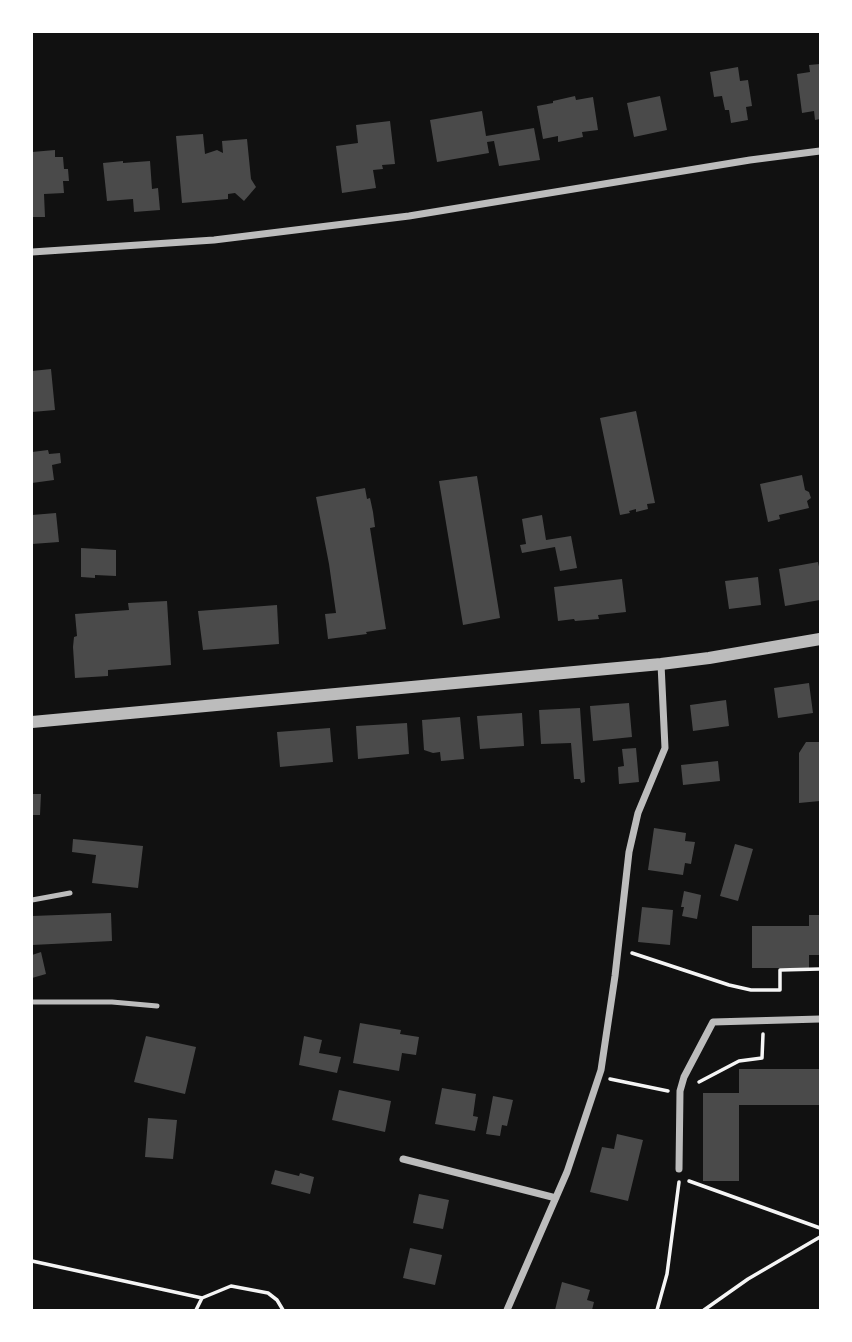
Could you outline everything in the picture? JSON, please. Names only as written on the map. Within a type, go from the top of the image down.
[{"type":"street","points":[[32,252],[214,240],[410,216],[750,160],[821,151]]},
{"type":"street","points":[[32,722],[661,664],[821,639]]},
{"type":"street","points":[[507,1311],[567,1172],[601,1070],[629,852],[638,813],[665,748],[661,664]]},
{"type":"street","points":[[679,1169],[680,1091],[684,1077],[713,1022],[821,1019]]},
{"type":"street","points":[[403,1159],[556,1198]]},
{"type":"lane","points":[[32,900],[70,893]]},
{"type":"lane","points":[[32,1002],[113,1002],[157,1006]]},
{"type":"path","points":[[624,951],[751,990],[780,990],[780,970],[821,969]]},
{"type":"path","points":[[708,1077],[739,1061],[762,1058],[763,1033]]},
{"type":"path","points":[[608,1079],[671,1091]]},
{"type":"path","points":[[689,1181],[821,1228]]},
{"type":"path","points":[[657,1311],[667,1274],[679,1188]]},
{"type":"path","points":[[704,1311],[748,1279],[821,1237]]},
{"type":"path","points":[[32,1261],[202,1298],[231,1286],[268,1293],[277,1300],[283,1311]]},
{"type":"path","points":[[196,1311],[202,1298]]},
{"type":"building","points":[[820,64],[820,119],[815,120],[814,111],[802,113],[797,74],[810,72],[809,65]]},
{"type":"building","points":[[738,67],[740,81],[748,80],[752,106],[746,107],[748,120],[731,123],[729,110],[725,110],[722,96],[714,97],[710,72]]},
{"type":"building","points":[[575,96],[576,100],[593,97],[598,130],[582,132],[583,137],[558,142],[558,136],[543,139],[537,106]]},
{"type":"building","points":[[660,96],[667,130],[634,137],[627,103]]},
{"type":"building","points":[[482,111],[486,136],[534,128],[540,160],[499,166],[494,141],[487,142],[489,153],[437,162],[430,120]]},
{"type":"building","points":[[390,121],[395,164],[382,165],[383,169],[373,170],[376,188],[342,193],[336,146],[358,143],[356,125]]},
{"type":"building","points":[[203,134],[205,154],[217,150],[223,153],[222,141],[247,139],[251,179],[256,187],[244,201],[235,193],[228,194],[228,199],[182,203],[176,136]]},
{"type":"building","points":[[55,150],[55,157],[63,157],[69,181],[63,181],[64,193],[44,194],[45,217],[32,217],[32,152]]},
{"type":"building","points":[[150,161],[152,189],[158,188],[160,210],[134,212],[133,199],[107,201],[103,163]]},
{"type":"building","points":[[51,369],[55,410],[32,412],[32,371]]},
{"type":"building","points":[[636,411],[655,503],[647,504],[648,509],[636,512],[636,509],[620,515],[600,418]]},
{"type":"building","points":[[48,450],[49,454],[60,453],[61,463],[52,465],[54,480],[32,483],[32,452]]},
{"type":"building","points":[[802,475],[805,490],[811,498],[807,501],[809,508],[779,515],[780,519],[768,522],[760,484]]},
{"type":"building","points":[[477,476],[500,618],[463,625],[439,481]]},
{"type":"building","points":[[365,488],[373,512],[375,527],[370,528],[386,629],[328,639],[325,614],[336,613],[316,497]]},
{"type":"building","points":[[56,513],[59,542],[32,544],[32,515]]},
{"type":"building","points":[[542,515],[546,540],[571,536],[577,568],[560,571],[555,547],[522,553],[520,545],[526,544],[522,519]]},
{"type":"building","points":[[81,548],[116,550],[116,576],[81,577]]},
{"type":"building","points":[[818,562],[820,600],[785,606],[779,569]]},
{"type":"building","points":[[758,577],[761,605],[729,609],[725,581]]},
{"type":"building","points":[[622,579],[626,612],[598,615],[599,619],[558,621],[554,587]]},
{"type":"building","points":[[167,601],[171,665],[108,670],[108,676],[75,678],[75,614],[129,610],[128,603]]},
{"type":"building","points":[[277,605],[279,644],[203,650],[198,611]]},
{"type":"building","points":[[809,683],[813,713],[778,718],[774,688]]},
{"type":"building","points":[[726,700],[729,726],[693,731],[690,705]]},
{"type":"building","points":[[629,703],[632,737],[593,741],[590,706]]},
{"type":"building","points":[[580,708],[585,782],[581,783],[580,779],[574,779],[571,743],[541,744],[539,710]]},
{"type":"building","points":[[522,713],[524,746],[480,749],[477,716]]},
{"type":"building","points":[[460,717],[464,759],[441,761],[440,752],[424,750],[422,720]]},
{"type":"building","points":[[407,723],[409,754],[358,759],[356,726]]},
{"type":"building","points":[[330,728],[333,762],[280,767],[277,732]]},
{"type":"building","points":[[806,742],[820,742],[820,801],[799,803],[799,753]]},
{"type":"building","points":[[636,748],[639,782],[619,784],[618,767],[624,766],[622,749]]},
{"type":"building","points":[[718,761],[720,781],[683,785],[681,765]]},
{"type":"building","points":[[32,794],[41,794],[40,815],[32,815]]},
{"type":"building","points":[[654,828],[686,833],[685,841],[695,842],[691,864],[685,863],[683,875],[648,870]]},
{"type":"building","points":[[73,839],[143,846],[138,888],[92,883],[96,855],[72,852]]},
{"type":"building","points":[[735,844],[753,849],[738,901],[720,896]]},
{"type":"building","points":[[684,891],[701,895],[697,919],[682,916]]},
{"type":"building","points":[[642,907],[673,910],[670,945],[638,942]]},
{"type":"building","points":[[111,913],[112,941],[32,945],[32,916]]},
{"type":"building","points":[[809,915],[820,915],[820,955],[809,955],[809,968],[752,968],[752,926],[809,926]]},
{"type":"building","points":[[41,952],[46,974],[32,978],[32,955]]},
{"type":"building","points":[[360,1023],[401,1030],[400,1034],[419,1037],[416,1055],[402,1053],[399,1071],[353,1063]]},
{"type":"building","points":[[146,1036],[196,1047],[185,1094],[134,1082]]},
{"type":"building","points":[[304,1036],[322,1040],[319,1053],[341,1057],[337,1073],[299,1065]]},
{"type":"building","points":[[739,1069],[820,1069],[820,1105],[739,1105],[739,1181],[703,1181],[703,1093],[739,1093]]},
{"type":"building","points":[[442,1088],[476,1094],[473,1116],[478,1117],[475,1131],[435,1124]]},
{"type":"building","points":[[339,1090],[391,1101],[385,1132],[332,1120]]},
{"type":"building","points":[[493,1096],[513,1100],[507,1126],[502,1125],[500,1136],[486,1134]]},
{"type":"building","points":[[148,1118],[177,1120],[173,1159],[145,1157]]},
{"type":"building","points":[[617,1134],[643,1140],[628,1201],[590,1192],[602,1147],[614,1149]]},
{"type":"building","points":[[275,1170],[314,1177],[310,1194],[271,1184]]},
{"type":"building","points":[[419,1194],[449,1200],[443,1229],[413,1223]]},
{"type":"building","points":[[410,1248],[442,1255],[435,1285],[403,1278]]},
{"type":"building","points":[[562,1282],[590,1290],[587,1300],[594,1302],[592,1310],[555,1310]]}]
